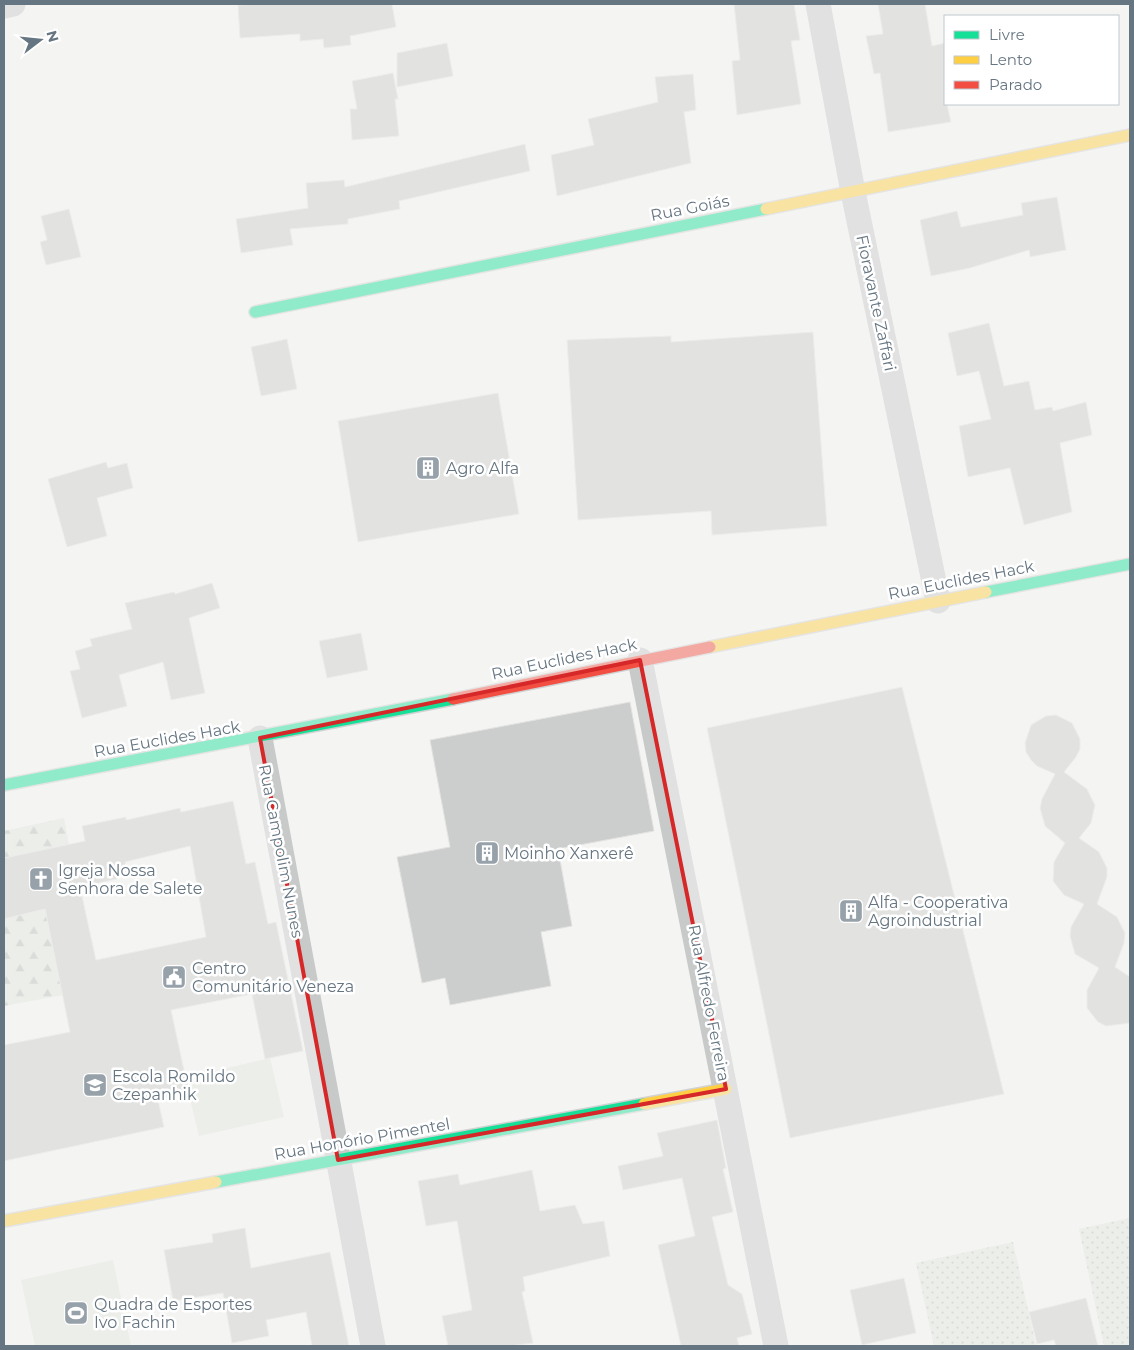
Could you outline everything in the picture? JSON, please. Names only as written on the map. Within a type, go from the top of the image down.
[{"type":"street","points":[[4,6],[13,4]]},
{"type":"street","name":"Fioravante Zaffari","points":[[818,4],[853,192],[938,601]]},
{"type":"street","name":"Rua Goiás","points":[[255,312],[1130,135]]},
{"type":"street","name":"Rua Euclides Hack","points":[[4,785],[260,738],[640,660],[1130,564]]},
{"type":"street","name":"Rua Alfredo Ferreira","points":[[640,660],[776,1346]]},
{"type":"street","name":"Rua Campolim Nunes","points":[[260,738],[372,1346]]},
{"type":"street","name":"Rua Honório Pimentel","points":[[4,1221],[726,1089]]},
{"type":"highlighted area","points":[[640,660],[726,1089],[338,1160],[260,738]]},
{"type":"green space","points":[[64,818],[69,845],[4,858],[4,831]]},
{"type":"green space","points":[[45,909],[63,995],[4,1006],[4,919]]},
{"type":"green space","points":[[270,1058],[284,1117],[199,1136],[185,1078]]},
{"type":"green space","points":[[1130,1218],[1130,1346],[1104,1346],[1079,1229]]},
{"type":"green space","points":[[1013,1242],[1036,1346],[934,1346],[916,1263]]},
{"type":"green space","name":"Quadra de Esportes Ivo Fachin","points":[[113,1260],[131,1346],[35,1346],[21,1280]]},
{"type":"building","points":[[392,4],[396,27],[350,36],[351,45],[324,48],[323,39],[300,41],[300,34],[240,38],[238,5]]},
{"type":"building","points":[[734,4],[794,4],[800,40],[791,41],[801,104],[737,115],[732,61],[740,60]]},
{"type":"building","points":[[878,4],[925,4],[932,46],[944,43],[944,105],[947,105],[951,122],[888,132],[880,73],[874,74],[866,36],[883,34]]},
{"type":"building","points":[[447,43],[453,76],[397,87],[397,53]]},
{"type":"building","points":[[393,73],[398,99],[395,99],[399,136],[352,140],[350,109],[357,109],[352,81]]},
{"type":"building","points":[[693,74],[696,110],[684,112],[691,163],[557,196],[551,155],[594,145],[588,119],[658,102],[655,77]]},
{"type":"building","points":[[525,144],[530,171],[399,201],[400,209],[348,219],[348,224],[290,229],[293,245],[241,253],[236,219],[308,208],[306,183],[344,180],[345,187]]},
{"type":"building","points":[[1057,197],[1066,250],[1030,257],[1029,250],[970,268],[931,276],[920,220],[957,211],[961,227],[1023,215],[1021,203]]},
{"type":"building","points":[[69,209],[81,257],[46,265],[40,242],[47,240],[41,216]]},
{"type":"building","points":[[989,323],[1004,386],[1029,381],[1035,410],[1052,407],[1053,411],[1086,402],[1092,435],[1060,443],[1072,512],[1024,525],[1010,468],[968,477],[959,426],[991,419],[979,371],[957,376],[948,333]]},
{"type":"building","points":[[813,332],[827,526],[712,535],[711,511],[578,520],[567,340],[671,336],[671,342]]},
{"type":"building","points":[[287,339],[297,389],[261,396],[251,347]]},
{"type":"building","name":"Agro Alfa","points":[[498,393],[519,514],[358,542],[338,421]]},
{"type":"building","points":[[106,462],[108,468],[127,463],[133,488],[97,498],[107,536],[67,547],[48,479]]},
{"type":"building","points":[[212,583],[220,608],[189,618],[205,693],[171,700],[163,662],[119,675],[127,706],[82,718],[70,671],[80,669],[75,651],[92,646],[90,639],[132,629],[125,603],[174,592],[175,594]]},
{"type":"building","points":[[361,633],[368,670],[327,678],[319,641]]},
{"type":"building","name":"Alfa - Cooperativa Agroindustrial","points":[[902,687],[1004,1094],[790,1138],[707,728]]},
{"type":"building","name":"Moinho Xanxerê","points":[[630,702],[654,831],[558,849],[572,926],[541,932],[551,986],[450,1005],[445,978],[422,983],[397,857],[450,847],[430,740]]},
{"type":"building","points":[[1056,715],[1072,723],[1080,739],[1080,749],[1064,772],[1087,789],[1095,805],[1091,823],[1079,838],[1099,852],[1107,868],[1107,877],[1097,904],[1117,917],[1125,933],[1124,943],[1115,967],[1130,977],[1130,1023],[1106,1026],[1098,1022],[1087,1008],[1087,990],[1099,968],[1075,954],[1070,936],[1071,927],[1084,904],[1064,895],[1053,881],[1054,862],[1065,843],[1045,826],[1040,808],[1042,799],[1055,774],[1037,766],[1031,760],[1026,752],[1025,743],[1031,725],[1046,716]]},
{"type":"building","points":[[233,801],[246,864],[255,862],[268,924],[276,922],[303,1051],[265,1059],[252,994],[171,1010],[189,1093],[158,1100],[164,1127],[4,1161],[4,1045],[70,1032],[45,909],[4,919],[4,858],[85,841],[82,826],[126,817],[126,820],[180,808],[181,812]],"holes":[[[190,846],[206,937],[96,960],[80,887],[117,879],[116,873],[127,871],[125,862]]]},
{"type":"building","points":[[717,1120],[726,1168],[723,1169],[733,1212],[712,1217],[728,1285],[742,1294],[752,1334],[737,1338],[739,1346],[681,1346],[658,1245],[695,1236],[682,1178],[623,1190],[618,1166],[663,1156],[657,1133]]},
{"type":"building","points":[[532,1170],[540,1211],[575,1205],[583,1224],[604,1221],[610,1256],[523,1277],[525,1291],[522,1292],[533,1343],[510,1346],[448,1346],[442,1316],[472,1310],[457,1221],[426,1226],[418,1181],[458,1174],[460,1185]]},
{"type":"building","points":[[245,1228],[251,1268],[330,1252],[349,1346],[312,1346],[306,1312],[266,1320],[269,1336],[232,1343],[223,1293],[173,1301],[164,1250],[213,1242],[212,1234]]},
{"type":"building","points":[[904,1278],[916,1333],[862,1345],[850,1290]]},
{"type":"building","points":[[1086,1298],[1098,1346],[1056,1346],[1054,1340],[1037,1344],[1029,1312]]},
{"type":"traffic: fast","points":[[255,312],[766,209]]},
{"type":"traffic: fast","points":[[986,592],[1130,564]]},
{"type":"traffic: fast","points":[[4,785],[453,699]]},
{"type":"traffic: fast","points":[[216,1182],[644,1104]]},
{"type":"traffic: slow","points":[[766,209],[1130,135]]},
{"type":"traffic: slow","points":[[710,647],[986,592]]},
{"type":"traffic: slow","points":[[644,1104],[726,1089]]},
{"type":"traffic: slow","points":[[4,1221],[216,1182]]},
{"type":"traffic: jam","points":[[453,699],[710,647]]},
{"type":"place","name":"Agro Alfa","points":[[428,468]]},
{"type":"place","name":"Moinho Xanxerê","points":[[487,853]]},
{"type":"place","name":"Igreja Nossa Senhora de Salete","points":[[41,879]]},
{"type":"place","name":"Alfa - Cooperativa Agroindustrial","points":[[851,911]]},
{"type":"place","name":"Centro Comunitário Veneza","points":[[174,977]]},
{"type":"place","name":"Escola Romildo Czepanhik","points":[[95,1085]]},
{"type":"place","name":"Quadra de Esportes Ivo Fachin","points":[[76,1313]]}]
